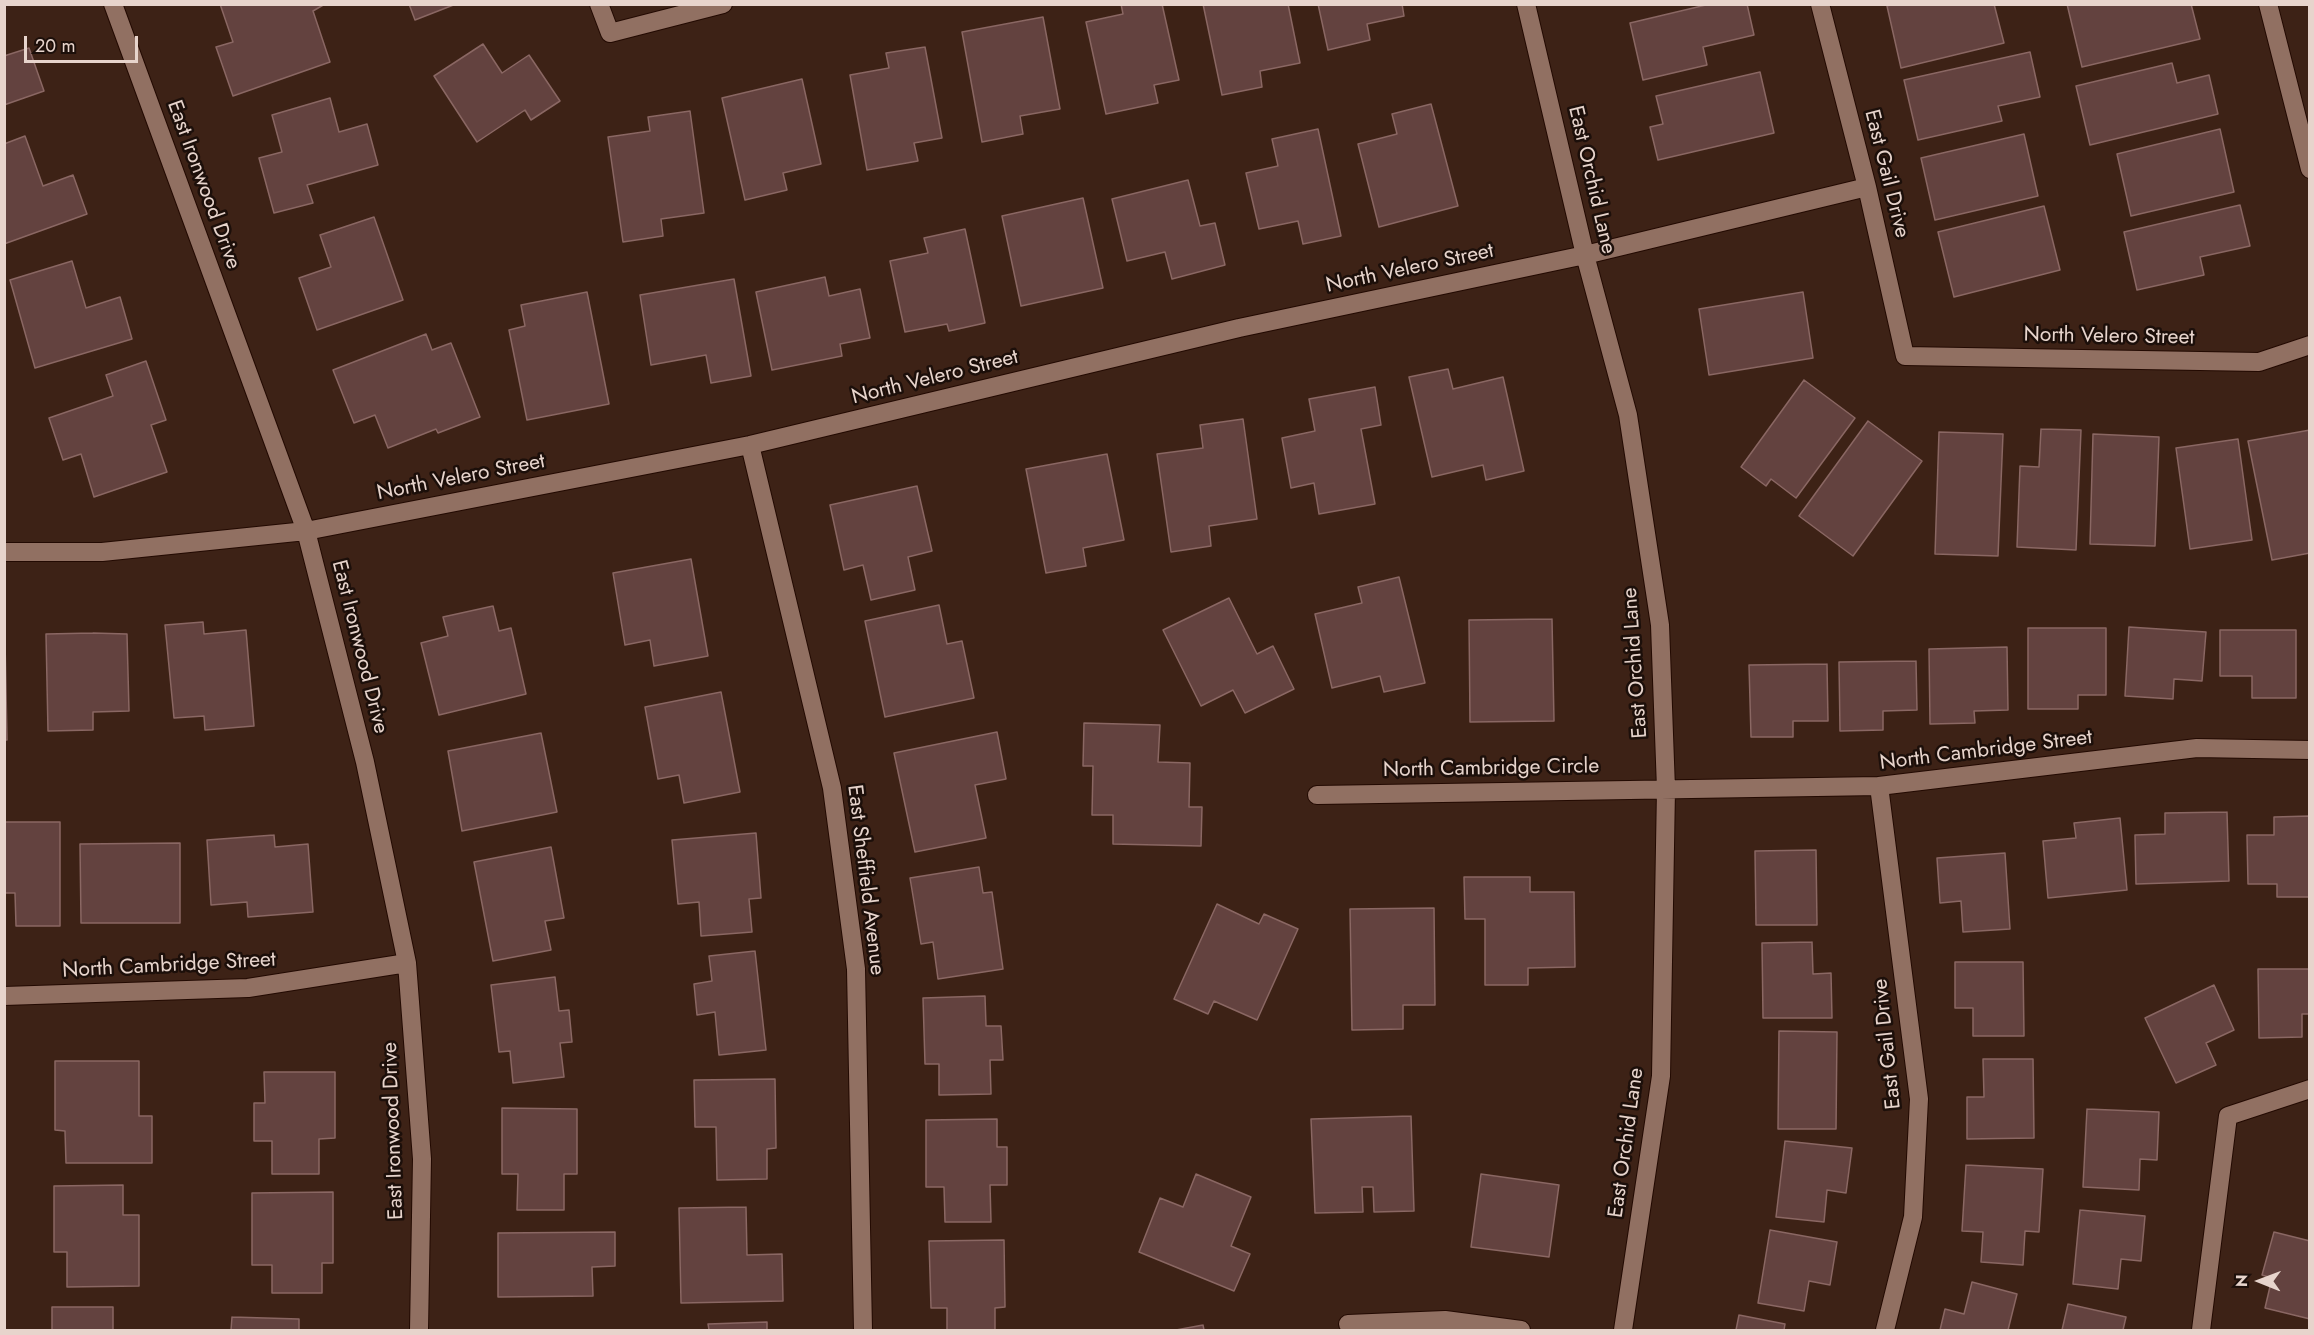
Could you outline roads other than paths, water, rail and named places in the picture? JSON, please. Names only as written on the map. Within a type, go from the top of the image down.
[{"type":"street","name":"East Ironwood Drive","points":[[113,4],[306,531],[365,762],[407,963],[422,1159],[419,1330]]},
{"type":"street","points":[[599,4],[610,33],[723,4]]},
{"type":"street","name":"East Orchid Lane","points":[[1526,4],[1585,255],[1628,415],[1660,625],[1666,789],[1661,1076],[1623,1330]]},
{"type":"street","name":"East Gail Drive","points":[[1820,4],[1867,187],[1905,356]]},
{"type":"street","points":[[2268,4],[2310,169]]},
{"type":"street","name":"North Velero Street","points":[[4,552],[102,552],[306,531],[750,446],[1239,328],[1585,255],[1867,187]]},
{"type":"street","name":"North Velero Street","points":[[1905,356],[2259,362],[2310,345]]},
{"type":"street","name":"East Sheffield Avenue","points":[[750,446],[832,788],[856,969],[863,1330]]},
{"type":"street","name":"North Cambridge Street","points":[[1666,789],[1879,786],[2198,748],[2310,750]]},
{"type":"street","name":"East Gail Drive","points":[[1879,786],[1919,1099],[1913,1217],[1885,1330]]},
{"type":"street","name":"North Cambridge Circle","points":[[1317,795],[1666,789]]},
{"type":"street","name":"North Cambridge Street","points":[[4,996],[248,988],[407,963]]},
{"type":"street","points":[[2201,1330],[2228,1116],[2310,1089]]},
{"type":"street","points":[[1348,1324],[1445,1320],[1521,1330]]}]
